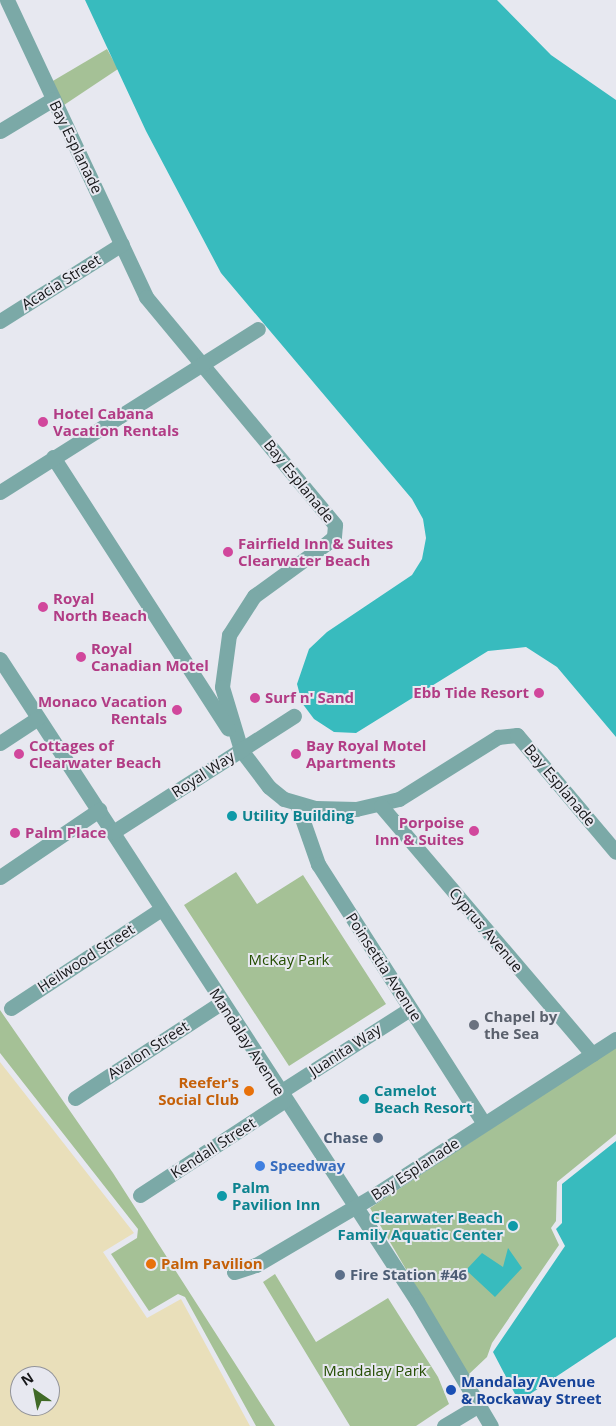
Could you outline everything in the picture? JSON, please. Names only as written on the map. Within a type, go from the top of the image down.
[{"type":"street","name":"Bay Esplanade","points":[[7,0],[146,297],[335,525],[334,537],[254,596],[229,635],[222,687],[241,750],[269,787],[297,804],[336,810],[381,806],[511,734],[521,739],[616,852]]},
{"type":"street","points":[[0,131],[53,99]]},
{"type":"street","name":"Acacia Street","points":[[0,321],[122,244]]},
{"type":"street","points":[[0,492],[199,363],[258,329]]},
{"type":"street","points":[[53,457],[241,750]]},
{"type":"street","name":"Mandalay Avenue","points":[[0,659],[355,1206],[491,1426]]},
{"type":"street","name":"Royal Way","points":[[113,832],[294,716]]},
{"type":"street","points":[[0,743],[38,718]]},
{"type":"street","name":"Poinsettia Avenue","points":[[297,804],[318,864],[484,1124]]},
{"type":"street","name":"Cyprus Avenue","points":[[381,806],[592,1054]]},
{"type":"street","points":[[0,877],[99,810]]},
{"type":"street","name":"Heilwood Street","points":[[11,1008],[161,909]]},
{"type":"street","name":"Avalon Street","points":[[75,1098],[222,1002]]},
{"type":"street","name":"Juanita Way","points":[[282,1096],[410,1009]]},
{"type":"street","name":"Bay Esplanade","points":[[234,1272],[256,1264],[355,1206],[616,1039]]},
{"type":"street","name":"Kendall Street","points":[[140,1195],[282,1096]]},
{"type":"street","points":[[444,1426],[479,1405]]},
{"type":"green space","points":[[107,49],[118,69],[58,109],[46,85]]},
{"type":"green space","name":"McKay Park","points":[[236,872],[257,904],[303,875],[386,1004],[289,1066],[184,905]]},
{"type":"green space","points":[[0,1010],[113,1173],[275,1426],[256,1426],[185,1297],[178,1294],[149,1311],[111,1254],[137,1238],[138,1229],[0,1053]]},
{"type":"green space","points":[[616,1047],[616,1134],[557,1182],[556,1221],[551,1228],[559,1245],[492,1343],[487,1357],[468,1375],[370,1208]]},
{"type":"green space","name":"Mandalay Park","points":[[275,1274],[316,1342],[388,1298],[438,1377],[449,1404],[416,1426],[350,1426],[263,1282]]},
{"type":"sand","points":[[0,1062],[134,1233],[103,1252],[147,1318],[181,1299],[250,1426],[0,1426]]},
{"type":"water","points":[[85,0],[497,0],[551,55],[616,100],[616,737],[557,667],[526,647],[488,651],[356,733],[334,732],[314,719],[302,703],[297,684],[309,649],[327,632],[412,575],[422,559],[426,538],[423,519],[412,499],[221,273],[146,131]]},
{"type":"water","points":[[616,1141],[616,1337],[524,1398],[515,1394],[493,1352],[565,1246],[556,1229],[562,1223],[562,1184]]},
{"type":"water","points":[[508,1248],[522,1268],[495,1297],[466,1270],[482,1253],[503,1267]]},
{"type":"place","name":"Hotel Cabana Vacation Rentals","points":[[43,422]]},
{"type":"place","name":"Fairfield Inn & Suites Clearwater Beach","points":[[228,552]]},
{"type":"place","name":"Royal North Beach","points":[[43,607]]},
{"type":"place","name":"Royal Canadian Motel","points":[[81,657]]},
{"type":"place","name":"Ebb Tide Resort","points":[[539,693]]},
{"type":"place","name":"Surf n' Sand","points":[[255,698]]},
{"type":"place","name":"Monaco Vacation Rentals","points":[[177,710]]},
{"type":"place","name":"Cottages of Clearwater Beach","points":[[19,754]]},
{"type":"place","name":"Bay Royal Motel Apartments","points":[[296,754]]},
{"type":"place","name":"Utility Building","points":[[232,816]]},
{"type":"place","name":"Porpoise Inn & Suites","points":[[474,831]]},
{"type":"place","name":"Palm Place","points":[[15,833]]},
{"type":"place","name":"Chapel by the Sea","points":[[474,1025]]},
{"type":"place","name":"Reefer's Social Club","points":[[249,1091]]},
{"type":"place","name":"Camelot Beach Resort","points":[[364,1099]]},
{"type":"place","name":"Chase","points":[[378,1138]]},
{"type":"place","name":"Speedway","points":[[260,1166]]},
{"type":"place","name":"Palm Pavilion Inn","points":[[222,1196]]},
{"type":"place","name":"Clearwater Beach Family Aquatic Center","points":[[513,1226]]},
{"type":"place","name":"Palm Pavilion","points":[[151,1264]]},
{"type":"place","name":"Fire Station #46","points":[[340,1275]]},
{"type":"place","name":"Mandalay Avenue & Rockaway Street","points":[[451,1390]]}]
